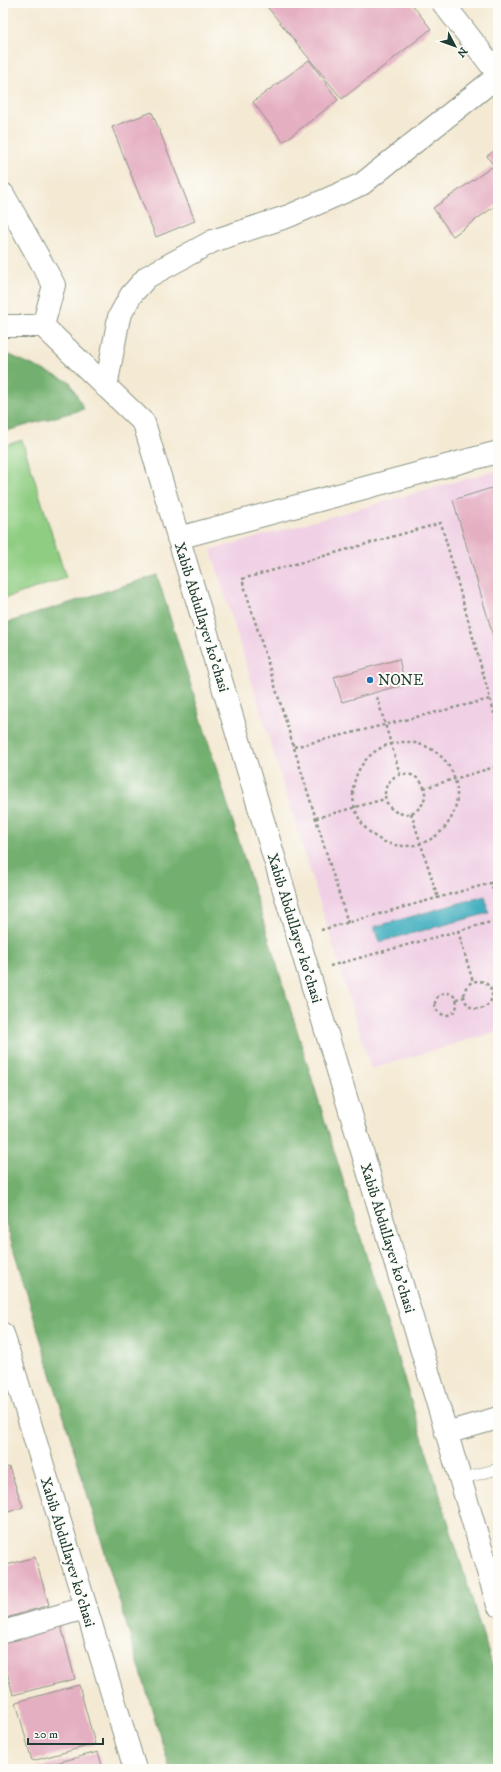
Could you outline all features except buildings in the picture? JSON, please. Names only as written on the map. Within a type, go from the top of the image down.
[{"type":"street","points":[[106,387],[119,317],[131,295],[147,277],[213,241],[289,216],[362,184],[498,75],[443,3]]},
{"type":"street","points":[[3,194],[54,285],[43,326],[3,326]]},
{"type":"street","name":"Xabib Abdullayev ko'chasi","points":[[43,326],[144,423],[498,1605]]},
{"type":"street","points":[[178,538],[498,452]]},
{"type":"street","name":"Xabib Abdullayev ko'chasi","points":[[3,1334],[135,1769]]},
{"type":"street","points":[[446,1433],[498,1418]]},
{"type":"street","points":[[3,1632],[85,1608]]},
{"type":"lane","points":[[460,1479],[498,1469]]},
{"type":"path","points":[[348,923],[242,579],[441,523],[498,727]]},
{"type":"path","points":[[377,697],[400,774]]},
{"type":"path","points":[[294,747],[490,698]]},
{"type":"path","points":[[410,742],[427,747],[441,757],[451,772],[454,780],[456,789],[455,806],[448,822],[436,836],[420,844],[404,846],[387,843],[378,838],[362,823],[355,808],[353,792],[356,775],[365,761],[377,750],[390,744],[410,742]]},
{"type":"path","points":[[424,788],[498,766]]},
{"type":"path","points":[[400,774],[412,775],[424,788],[424,801],[421,806],[411,813],[405,814],[392,810],[385,799],[386,787],[394,777],[400,774]]},
{"type":"path","points":[[316,818],[385,799]]},
{"type":"path","points":[[411,813],[438,898]]},
{"type":"path","points":[[298,937],[498,881]]},
{"type":"path","points":[[491,883],[498,908]]},
{"type":"path","points":[[308,972],[498,920]]},
{"type":"path","points":[[458,931],[473,982]]},
{"type":"path","points":[[473,982],[482,982],[492,991],[489,1004],[481,1008],[472,1007],[469,1005],[465,997],[466,988],[473,982]]},
{"type":"path","points":[[492,991],[498,989]]},
{"type":"path","points":[[446,993],[456,999],[457,1006],[453,1013],[446,1016],[437,1011],[435,1001],[439,996],[446,993]]},
{"type":"path","points":[[456,999],[465,997]]},
{"type":"shaded area","points":[[498,470],[498,1031],[371,1069],[211,550]]},
{"type":"green space","points":[[3,352],[70,382],[84,409],[3,432]]},
{"type":"green space","points":[[22,440],[66,578],[3,599],[3,446]]},
{"type":"green space","points":[[157,575],[498,1684],[498,1769],[170,1769],[3,1214],[3,624]]},
{"type":"water","points":[[485,896],[489,913],[379,942],[374,927]]},
{"type":"place","name":"NONE","points":[[370,680]]}]
